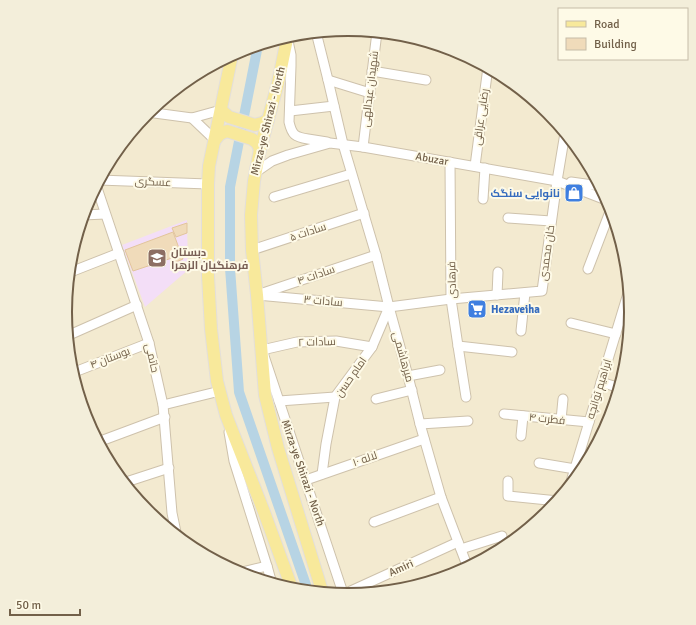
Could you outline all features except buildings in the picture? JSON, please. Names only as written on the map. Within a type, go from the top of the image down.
[{"type":"main road","name":"Mirza-ye Shirazi - North","points":[[286,43],[278,83],[260,149],[256,172],[251,215],[252,250],[265,395],[278,448],[322,588]]},
{"type":"main road","points":[[231,63],[225,114],[215,140],[209,166],[208,184],[208,276],[217,381],[226,415],[290,583]]},
{"type":"main road","points":[[225,114],[255,125],[262,124],[268,120]]},
{"type":"main road","points":[[215,140],[220,134],[227,131],[252,139],[257,143],[260,149]]},
{"type":"street","name":"میرهاشمی","points":[[317,38],[343,144],[376,255],[388,308],[412,390],[440,497],[466,562]]},
{"type":"street","name":"شهیدان عبدالهی","points":[[363,147],[376,38]]},
{"type":"street","points":[[288,42],[291,60],[289,122],[291,128],[294,134],[299,138],[330,143]]},
{"type":"street","points":[[372,71],[426,80]]},
{"type":"street","name":"رضایی عراقی","points":[[475,166],[487,74]]},
{"type":"street","points":[[328,80],[370,93]]},
{"type":"street","points":[[290,111],[334,106]]},
{"type":"street","points":[[156,113],[192,118],[225,114]]},
{"type":"street","points":[[192,118],[215,140]]},
{"type":"street","name":"خان محمدی","points":[[388,308],[451,299],[542,291],[564,140]]},
{"type":"street","name":"Abuzar","points":[[256,172],[272,161],[330,143],[363,147],[557,181],[599,198]]},
{"type":"street","name":"فرهادی","points":[[450,162],[451,299],[466,397]]},
{"type":"street","points":[[483,199],[485,168]]},
{"type":"street","points":[[274,197],[352,174]]},
{"type":"street","name":"عسگری","points":[[105,180],[208,184]]},
{"type":"street","points":[[557,181],[593,185]]},
{"type":"street","name":"حاتمی","points":[[99,193],[149,343],[164,405],[172,513],[175,528]]},
{"type":"street","name":"سادات ۵","points":[[252,250],[364,213]]},
{"type":"street","points":[[90,215],[106,214]]},
{"type":"street","points":[[508,218],[552,221]]},
{"type":"street","points":[[588,269],[608,218]]},
{"type":"street","points":[[75,270],[118,253]]},
{"type":"street","name":"سادات ۴","points":[[257,295],[376,255]]},
{"type":"street","points":[[497,295],[498,272]]},
{"type":"street","points":[[521,331],[525,293]]},
{"type":"street","name":"سادات ۳","points":[[257,295],[388,308]]},
{"type":"street","points":[[72,334],[137,305]]},
{"type":"street","name":"امام حسن","points":[[322,474],[335,398],[372,347],[388,308]]},
{"type":"street","name":"ابراهیم توانچه","points":[[573,473],[616,334],[624,317]]},
{"type":"street","points":[[571,323],[616,334]]},
{"type":"street","name":"سادات ۲","points":[[262,350],[297,342],[336,340],[372,347]]},
{"type":"street","name":"بوستان ۴","points":[[78,371],[149,343]]},
{"type":"street","points":[[458,346],[512,352]]},
{"type":"street","name":"Mirza-ye Shirazi - North","points":[[262,350],[342,589]]},
{"type":"street","points":[[408,376],[440,370]]},
{"type":"street","points":[[601,382],[614,386]]},
{"type":"street","points":[[376,399],[412,390]]},
{"type":"street","points":[[164,405],[220,392]]},
{"type":"street","points":[[279,401],[335,398]]},
{"type":"street","points":[[561,420],[562,399]]},
{"type":"street","name":"فطرت ۴","points":[[504,414],[589,422]]},
{"type":"street","points":[[226,415],[234,461],[270,578]]},
{"type":"street","points":[[521,436],[523,416]]},
{"type":"street","points":[[103,440],[165,417]]},
{"type":"street","points":[[420,424],[468,422]]},
{"type":"street","name":"لاله ۱۰","points":[[306,480],[424,439]]},
{"type":"street","points":[[539,463],[575,466]]},
{"type":"street","points":[[129,481],[169,468]]},
{"type":"street","points":[[508,481],[508,496],[550,501]]},
{"type":"street","points":[[374,522],[440,497]]},
{"type":"street","name":"Amiri","points":[[360,588],[460,546],[502,536]]},
{"type":"street","points":[[249,570],[267,566]]},
{"type":"shaded area","points":[[348,36],[384,38],[420,45],[454,57],[486,73],[516,93],[544,117],[556,130],[578,159],[587,174],[596,190],[610,224],[622,276],[624,294],[624,331],[615,384],[610,401],[596,435],[578,466],[567,481],[544,508],[516,532],[486,552],[454,568],[420,580],[384,587],[348,589],[312,587],[276,580],[242,568],[210,552],[180,532],[152,508],[140,495],[118,466],[109,451],[100,435],[86,401],[74,349],[72,331],[72,294],[81,241],[86,224],[100,190],[118,159],[129,144],[152,117],[180,93],[210,73],[242,57],[276,45],[312,38]]},
{"type":"shaded area","name":"دبستان فرهنگیان الزهرا","points":[[187,220],[188,270],[145,307],[122,245]]},
{"type":"waterway","points":[[257,52],[230,187],[230,268],[239,392],[306,586]]},
{"type":"place","name":"نانوایی سنگک","points":[[574,193]]},
{"type":"place","name":"دبستان فرهنگیان الزهرا","points":[[157,258]]},
{"type":"place","name":"Hezaveiha","points":[[477,309]]}]
